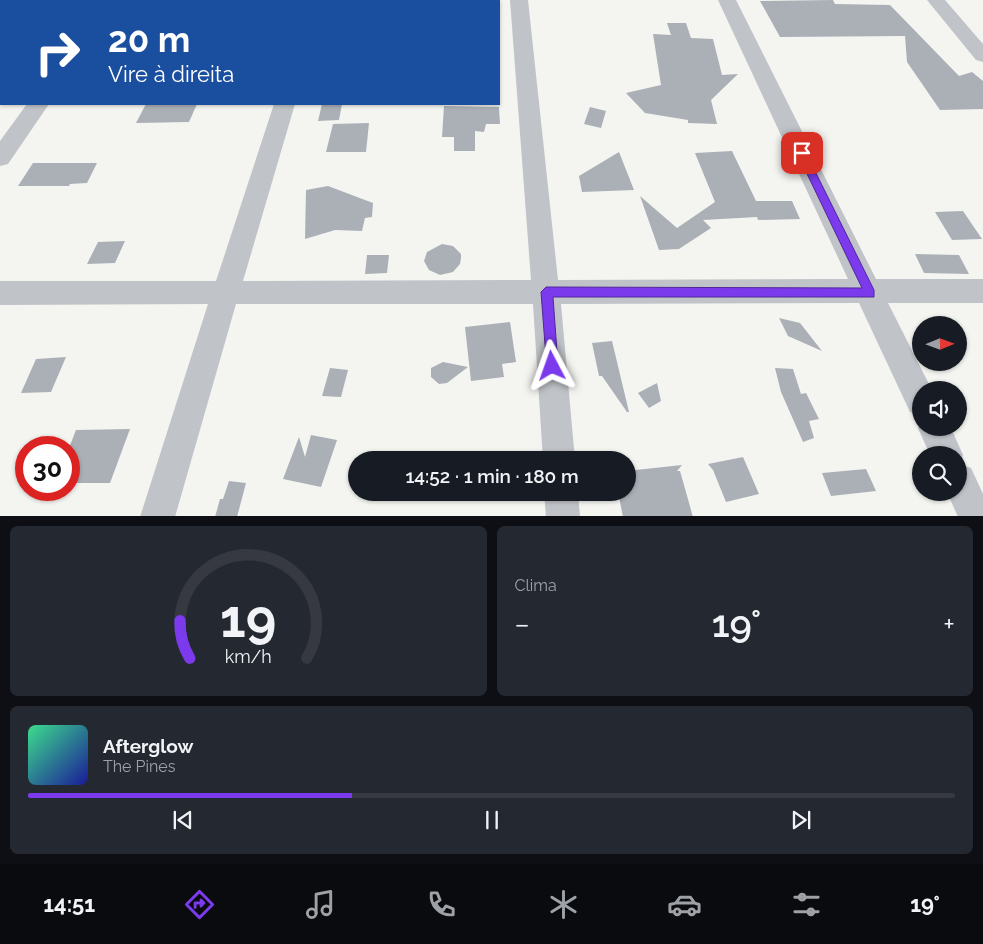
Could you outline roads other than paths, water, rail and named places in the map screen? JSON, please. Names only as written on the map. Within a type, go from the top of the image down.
[{"type":"street","points":[[519,0],[546,292],[558,451]]},
{"type":"street","points":[[727,0],[912,382]]},
{"type":"street","points":[[936,0],[983,56]]},
{"type":"street","points":[[0,158],[37,105]]},
{"type":"street","points":[[157,516],[284,105]]},
{"type":"street","points":[[0,293],[983,292]]},
{"type":"street","points":[[967,497],[976,516]]},
{"type":"street","points":[[562,501],[563,516]]}]
